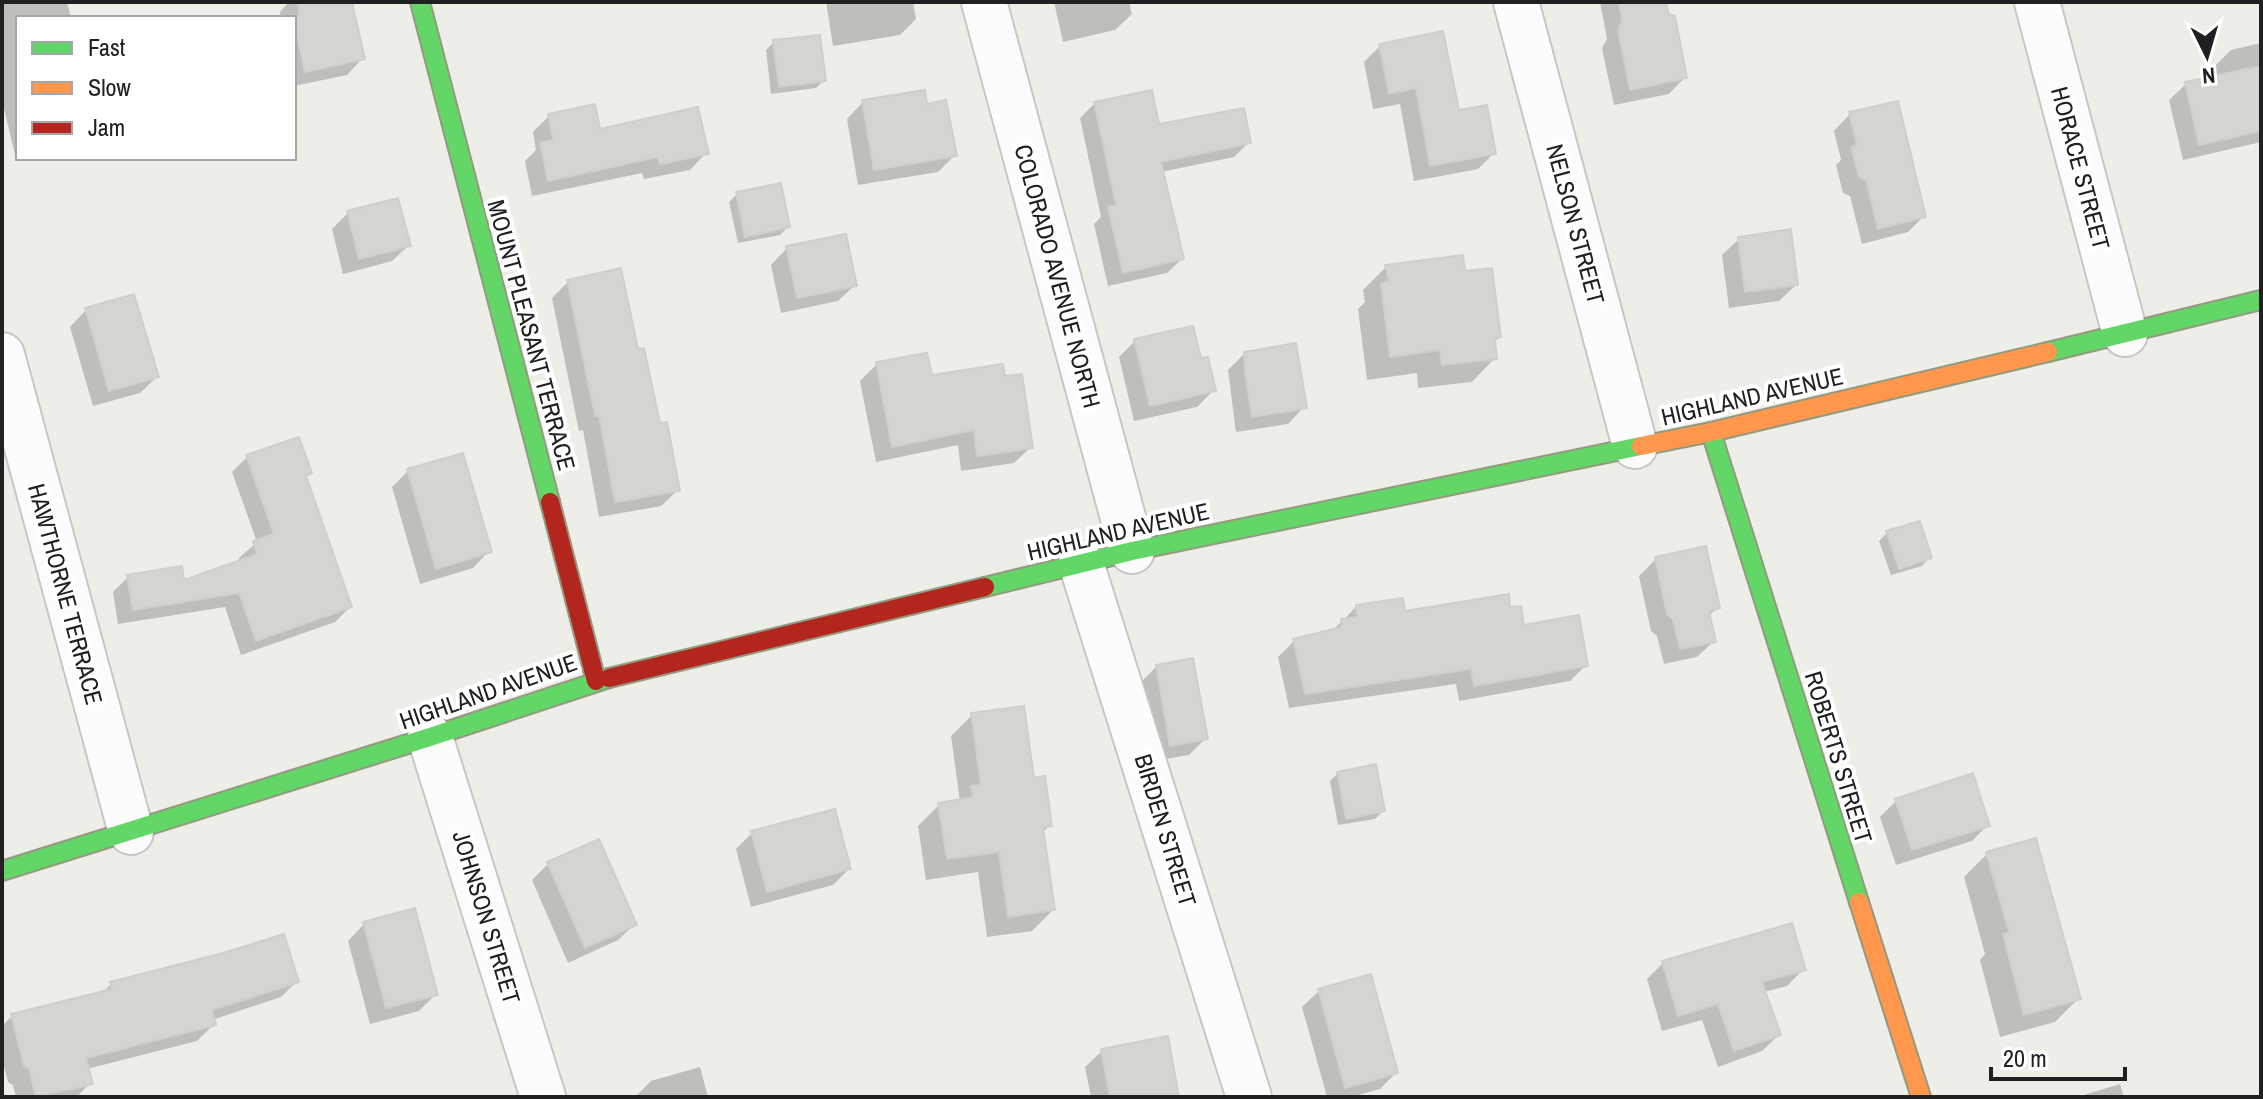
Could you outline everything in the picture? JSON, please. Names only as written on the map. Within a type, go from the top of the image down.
[{"type":"street","name":"MOUNT PLEASANT TERRACE","points":[[420,2],[596,681]]},
{"type":"street","name":"COLORADO AVENUE NORTH","points":[[984,2],[1132,551]]},
{"type":"street","name":"NELSON STREET","points":[[1516,2],[1635,446]]},
{"type":"street","name":"HORACE STREET","points":[[2037,2],[2125,334]]},
{"type":"street","name":"HIGHLAND AVENUE","points":[[2,871],[430,737],[596,681],[1132,551],[1711,432],[2261,300]]},
{"type":"street","name":"HAWTHORNE TERRACE","points":[[2,355],[131,832]]},
{"type":"street","name":"ROBERTS STREET","points":[[1711,432],[1921,1097]]},
{"type":"street","name":"BIRDEN STREET","points":[[1081,563],[1249,1097]]},
{"type":"street","name":"JOHNSON STREET","points":[[430,737],[543,1097]]},
{"type":"building","points":[[297,2],[352,2],[365,59],[305,72],[296,16],[293,16],[300,14]]},
{"type":"building","points":[[1619,2],[1666,2],[1669,14],[1675,16],[1687,78],[1630,90],[1618,30],[1622,21]]},
{"type":"building","points":[[1443,31],[1459,110],[1487,105],[1496,154],[1430,166],[1416,88],[1389,94],[1379,44]]},
{"type":"building","points":[[820,35],[826,81],[779,87],[773,40]]},
{"type":"building","points":[[2261,66],[2261,131],[2199,145],[2185,82]]},
{"type":"building","points":[[925,90],[927,104],[946,100],[957,156],[874,170],[862,100]]},
{"type":"building","points":[[1152,90],[1159,124],[1244,108],[1251,143],[1161,162],[1184,259],[1123,273],[1108,207],[1116,205],[1094,102]]},
{"type":"building","points":[[1898,101],[1926,217],[1878,229],[1866,180],[1859,177],[1851,147],[1857,145],[1849,112]]},
{"type":"building","points":[[595,104],[600,129],[698,107],[709,154],[660,164],[658,157],[548,181],[540,143],[553,140],[548,114]]},
{"type":"building","points":[[781,183],[790,227],[745,237],[736,192]]},
{"type":"building","points":[[398,198],[411,246],[359,259],[347,211]]},
{"type":"building","points":[[1791,229],[1798,285],[1745,292],[1738,237]]},
{"type":"building","points":[[846,234],[857,286],[797,298],[786,246]]},
{"type":"building","points":[[1463,255],[1465,271],[1492,268],[1501,337],[1495,339],[1497,359],[1442,365],[1440,350],[1390,357],[1381,283],[1389,281],[1385,265]]},
{"type":"building","points":[[621,268],[638,349],[644,348],[660,423],[667,422],[680,491],[615,502],[599,415],[595,416],[567,280]]},
{"type":"building","points":[[134,294],[159,377],[109,391],[85,308]]},
{"type":"building","points":[[1193,326],[1201,358],[1208,357],[1216,391],[1150,406],[1134,339]]},
{"type":"building","points":[[1296,343],[1307,408],[1252,417],[1244,352]]},
{"type":"building","points":[[927,353],[932,375],[1003,364],[1005,376],[1022,374],[1033,448],[977,456],[974,430],[892,447],[876,362]]},
{"type":"building","points":[[299,437],[312,473],[306,476],[352,607],[256,641],[239,593],[133,610],[127,575],[182,566],[184,580],[257,554],[253,541],[274,534],[246,455]]},
{"type":"building","points":[[463,453],[492,552],[436,569],[407,469]]},
{"type":"building","points":[[1920,521],[1932,558],[1899,569],[1886,531]]},
{"type":"building","points":[[1706,546],[1720,608],[1709,611],[1716,642],[1680,649],[1673,620],[1667,614],[1655,557]]},
{"type":"building","points":[[1509,594],[1510,607],[1521,606],[1524,625],[1579,615],[1588,666],[1474,686],[1471,669],[1305,694],[1293,639],[1342,627],[1341,619],[1357,617],[1356,605],[1403,598],[1405,611]]},
{"type":"building","points":[[1193,658],[1208,739],[1170,746],[1156,665]]},
{"type":"building","points":[[1024,706],[1034,778],[1045,776],[1052,826],[1043,827],[1055,910],[1008,917],[999,852],[947,859],[938,803],[973,797],[971,786],[981,785],[971,713]]},
{"type":"building","points":[[1376,764],[1385,811],[1346,819],[1337,772]]},
{"type":"building","points":[[1973,773],[1990,826],[1912,850],[1895,799]]},
{"type":"building","points":[[835,809],[851,869],[767,892],[751,831]]},
{"type":"building","points":[[2036,838],[2081,999],[2024,1015],[2003,934],[2009,932],[1986,852]]},
{"type":"building","points":[[599,839],[637,925],[585,948],[547,862]]},
{"type":"building","points":[[415,908],[438,995],[386,1008],[363,922]]},
{"type":"building","points":[[1792,923],[1806,970],[1762,982],[1781,1035],[1734,1051],[1718,1004],[1678,1016],[1662,961]]},
{"type":"building","points":[[284,934],[299,982],[212,1010],[216,1025],[86,1058],[93,1084],[36,1097],[29,1069],[24,1066],[11,1014],[112,989],[110,982]]},
{"type":"building","points":[[1371,974],[1398,1073],[1345,1088],[1318,989]]},
{"type":"building","points":[[1168,1036],[1179,1097],[1110,1097],[1101,1049]]},
{"type":"traffic: fast","points":[[420,2],[550,502]]},
{"type":"traffic: fast","points":[[2048,352],[2261,300]]},
{"type":"traffic: fast","points":[[1711,432],[1859,902]]},
{"type":"traffic: fast","points":[[985,587],[1132,551],[1641,446]]},
{"type":"traffic: fast","points":[[2,871],[609,678]]},
{"type":"traffic: slow","points":[[1641,446],[2048,352]]},
{"type":"traffic: slow","points":[[1859,902],[1921,1097]]},
{"type":"traffic: jam","points":[[550,502],[596,681]]},
{"type":"traffic: jam","points":[[609,678],[985,587]]}]
